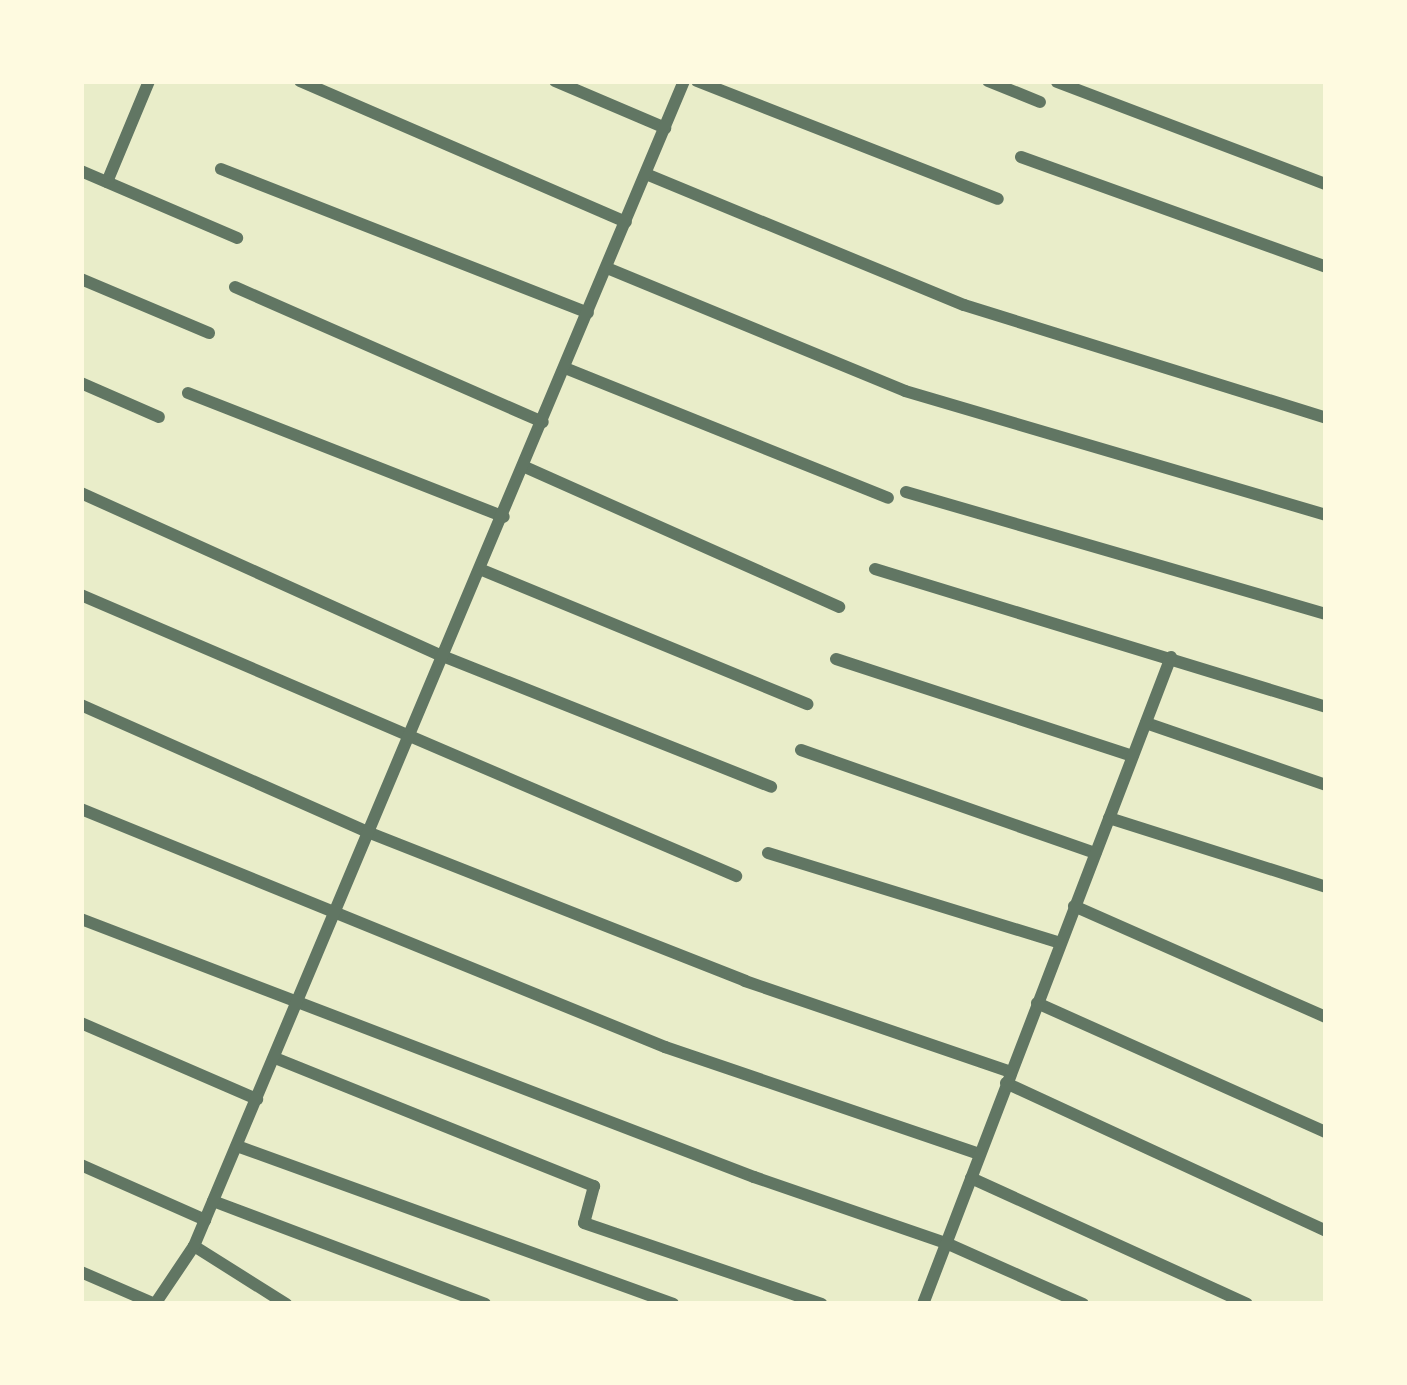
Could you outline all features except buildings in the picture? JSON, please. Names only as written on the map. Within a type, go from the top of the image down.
[{"type":"street","points":[[106,182],[149,81]]},
{"type":"street","points":[[300,81],[626,222]]},
{"type":"street","points":[[555,81],[664,128]]},
{"type":"street","points":[[81,1272],[155,1304],[194,1246],[684,81]]},
{"type":"street","points":[[698,81],[998,200]]},
{"type":"street","points":[[988,81],[1040,102]]},
{"type":"street","points":[[1057,82],[1326,184]]},
{"type":"street","points":[[1021,157],[1326,267]]},
{"type":"street","points":[[221,169],[588,313]]},
{"type":"street","points":[[81,171],[237,238]]},
{"type":"street","points":[[646,174],[964,305],[1326,418]]},
{"type":"street","points":[[607,268],[904,391],[1326,514]]},
{"type":"street","points":[[81,279],[209,333]]},
{"type":"street","points":[[235,287],[543,422]]},
{"type":"street","points":[[566,368],[888,498]]},
{"type":"street","points":[[81,383],[160,417]]},
{"type":"street","points":[[188,392],[504,517]]},
{"type":"street","points":[[524,467],[838,607]]},
{"type":"street","points":[[906,492],[1326,614]]},
{"type":"street","points":[[81,493],[445,657],[771,788]]},
{"type":"street","points":[[875,569],[1326,707]]},
{"type":"street","points":[[482,570],[808,704]]},
{"type":"street","points":[[81,595],[409,741],[736,876]]},
{"type":"street","points":[[923,1304],[1171,657]]},
{"type":"street","points":[[836,659],[1132,756]]},
{"type":"street","points":[[81,705],[370,833],[746,982],[1009,1078],[1326,1231]]},
{"type":"street","points":[[1146,722],[1326,785]]},
{"type":"street","points":[[801,750],[1095,853]]},
{"type":"street","points":[[81,809],[334,918],[665,1047],[980,1154]]},
{"type":"street","points":[[1108,818],[1326,887]]},
{"type":"street","points":[[768,853],[1060,943]]},
{"type":"street","points":[[1075,906],[1326,1017]]},
{"type":"street","points":[[81,919],[297,1005],[946,1243],[1083,1304]]},
{"type":"street","points":[[1037,1003],[1326,1132]]},
{"type":"street","points":[[81,1023],[257,1099]]},
{"type":"street","points":[[274,1058],[594,1186],[584,1223],[822,1304]]},
{"type":"street","points":[[237,1146],[673,1304]]},
{"type":"street","points":[[81,1165],[205,1220]]},
{"type":"street","points":[[970,1178],[1247,1304]]},
{"type":"street","points":[[213,1201],[485,1304]]},
{"type":"street","points":[[194,1246],[286,1304]]}]
